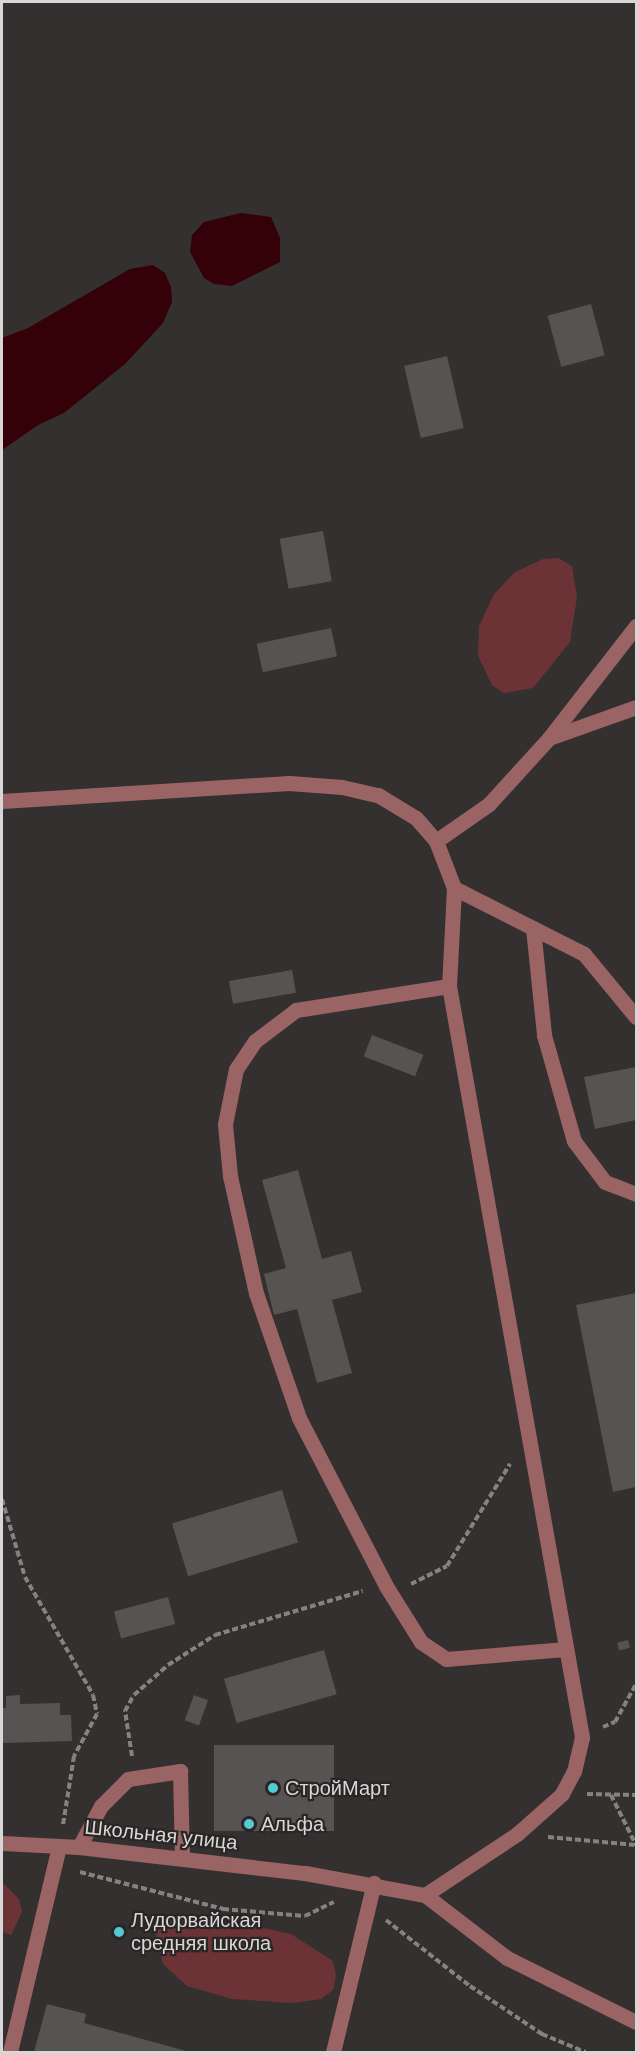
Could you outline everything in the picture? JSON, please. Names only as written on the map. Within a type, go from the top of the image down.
[{"type":"street","points":[[436,841],[489,804],[549,738],[636,627]]},
{"type":"street","points":[[549,738],[636,707]]},
{"type":"street","points":[[2,801],[289,783],[342,787],[378,795],[416,818],[436,841],[454,888],[449,986],[530,1432],[582,1737],[574,1771],[562,1794],[518,1834],[425,1895]]},
{"type":"street","points":[[454,888],[584,954],[636,1017]]},
{"type":"street","points":[[533,928],[544,1035],[574,1141],[605,1182],[636,1194]]},
{"type":"street","points":[[449,986],[296,1010],[255,1041],[236,1069],[225,1124],[230,1176],[256,1293],[299,1418],[386,1586],[421,1642],[446,1659],[566,1649]]},
{"type":"street","points":[[80,1847],[101,1806],[128,1779],[180,1771],[182,1858]]},
{"type":"street","name":"Школьная улица","points":[[2,1843],[80,1847],[182,1858],[374,1883],[425,1895],[507,1958],[636,2022]]},
{"type":"street","points":[[10,2052],[59,1846]]},
{"type":"street","points":[[333,2052],[374,1883]]},
{"type":"path","points":[[135,1778],[125,1711],[134,1695],[168,1665],[215,1635],[386,1586],[407,1587],[447,1566],[530,1432]]},
{"type":"path","points":[[2,1498],[25,1577],[93,1695],[97,1714],[74,1756],[59,1846]]},
{"type":"path","points":[[582,1737],[615,1722],[636,1684]]},
{"type":"path","points":[[562,1794],[636,1795]]},
{"type":"path","points":[[610,1794],[636,1845]]},
{"type":"path","points":[[518,1834],[636,1845]]},
{"type":"path","points":[[54,1868],[111,1877],[224,1909],[305,1916],[340,1899]]},
{"type":"path","points":[[369,1904],[470,1986],[542,2034],[585,2052]]},
{"type":"shaded area","points":[[241,213],[271,217],[280,238],[280,262],[232,286],[214,284],[204,278],[190,252],[192,235],[204,222]]},
{"type":"shaded area","points":[[153,265],[165,273],[171,287],[172,302],[163,323],[125,364],[64,413],[38,425],[2,450],[2,338],[28,328],[130,269]]},
{"type":"shaded area","points":[[558,558],[572,566],[577,597],[570,642],[533,688],[504,693],[492,685],[478,656],[479,626],[494,594],[515,572],[543,559]]},
{"type":"shaded area","points":[[2,1882],[19,1899],[22,1912],[11,1935],[2,1932]]},
{"type":"shaded area","points":[[166,1917],[227,1920],[291,1934],[333,1961],[336,1976],[333,1990],[321,1999],[292,2003],[232,1999],[187,1986],[163,1964],[154,1925]]},
{"type":"building","points":[[591,304],[605,355],[561,367],[548,316]]},
{"type":"building","points":[[447,356],[464,428],[421,438],[404,366]]},
{"type":"building","points":[[323,531],[332,581],[289,589],[280,539]]},
{"type":"building","points":[[331,628],[337,656],[263,672],[257,644]]},
{"type":"building","points":[[292,970],[296,993],[233,1004],[229,981]]},
{"type":"building","points":[[372,1035],[423,1055],[415,1076],[364,1056]]},
{"type":"building","points":[[636,1067],[636,1120],[595,1129],[584,1077]]},
{"type":"building","points":[[298,1170],[322,1259],[351,1251],[362,1292],[332,1300],[352,1373],[317,1383],[297,1309],[274,1315],[264,1274],[286,1268],[262,1180]]},
{"type":"building","points":[[636,1293],[636,1487],[613,1492],[576,1305]]},
{"type":"building","points":[[282,1490],[298,1543],[188,1576],[172,1524]]},
{"type":"building","points":[[168,1597],[175,1624],[121,1639],[114,1611]]},
{"type":"building","points":[[628,1640],[630,1648],[619,1650],[617,1643]]},
{"type":"building","points":[[324,1650],[337,1694],[237,1723],[224,1679]]},
{"type":"building","points":[[20,1695],[20,1704],[60,1703],[60,1715],[71,1715],[72,1741],[2,1743],[2,1708],[6,1708],[6,1696]]},
{"type":"building","points":[[194,1695],[208,1700],[199,1726],[185,1720]]},
{"type":"building","name":"СтройМарт","points":[[214,1745],[334,1745],[334,1831],[214,1831]]},
{"type":"building","points":[[47,2004],[86,2014],[84,2023],[190,2052],[34,2052]]},
{"type":"place","name":"СтройМарт","points":[[273,1788]]},
{"type":"place","name":"Альфа","points":[[249,1824]]},
{"type":"place","name":"Лудорвайская средняя школа","points":[[119,1932]]}]
